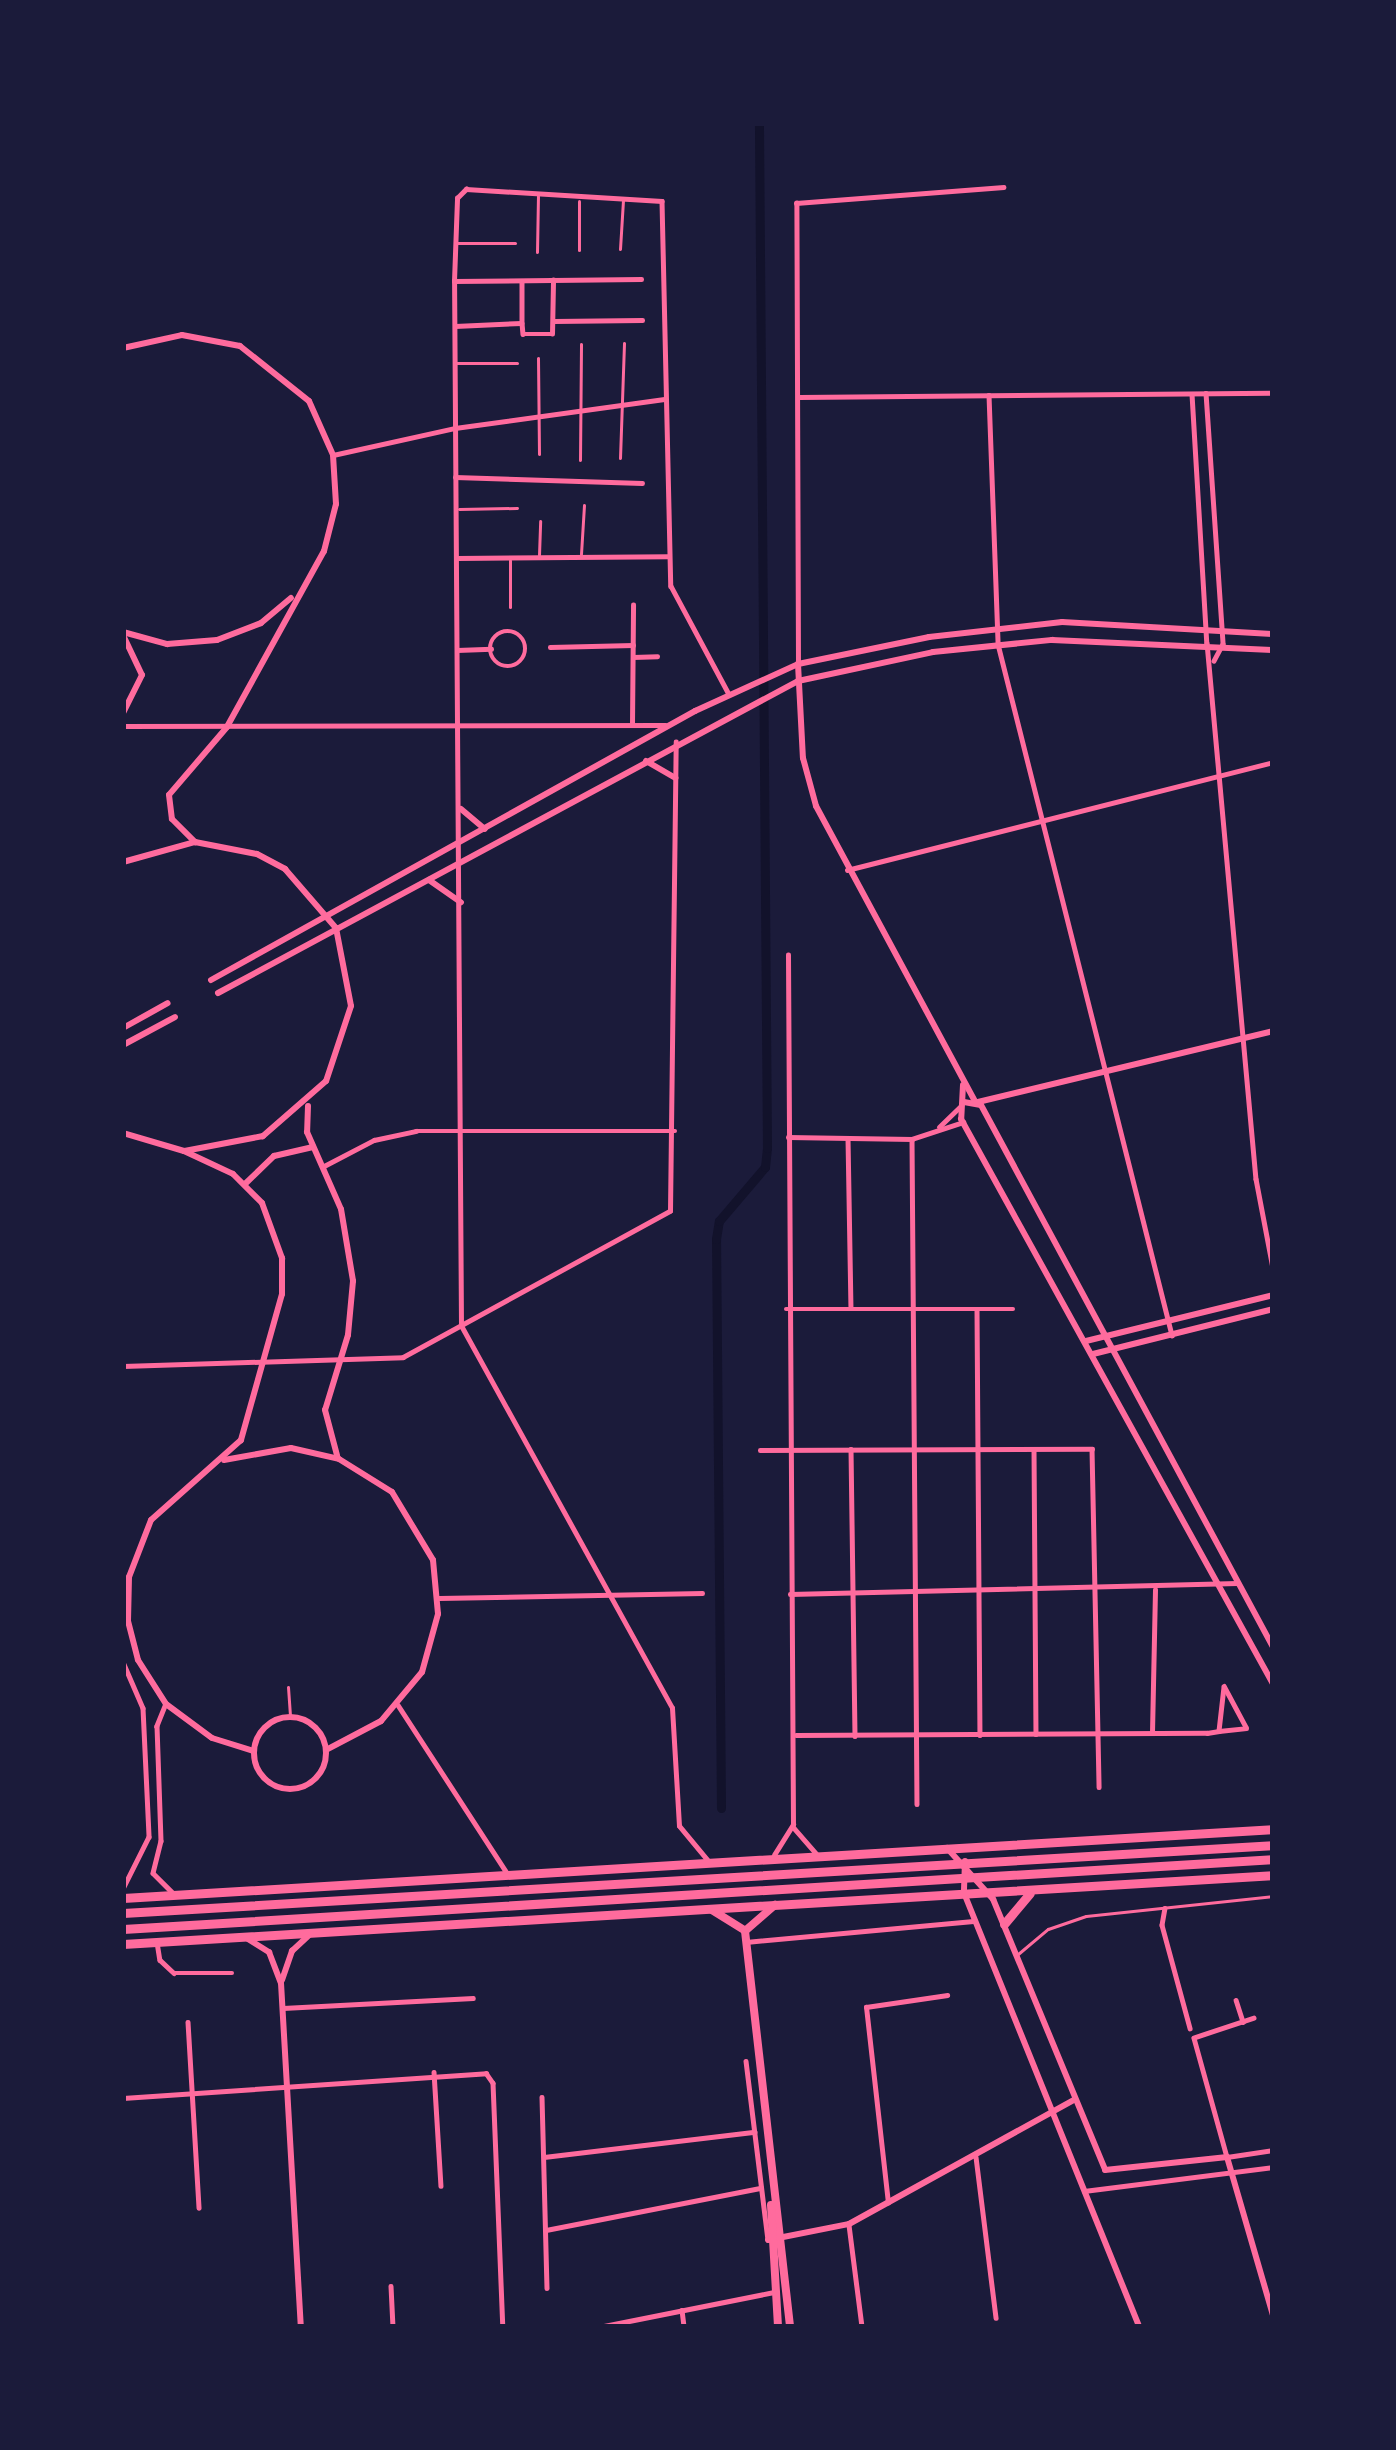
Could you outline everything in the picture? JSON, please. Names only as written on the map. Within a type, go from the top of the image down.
[{"type":"highway","points":[[123,1893],[177,1894],[1273,1829]]},
{"type":"highway","points":[[123,1913],[1273,1845]]},
{"type":"highway","points":[[123,1929],[1273,1859]]},
{"type":"highway","points":[[1168,1880],[1192,1863]]},
{"type":"highway","points":[[123,1944],[1273,1875]]},
{"type":"highway","points":[[800,1887],[826,1900]]},
{"type":"highway","points":[[1004,1924],[1014,1904],[1037,1890]]},
{"type":"main road","points":[[745,1931],[777,1904]]},
{"type":"main road","points":[[711,1909],[745,1931]]},
{"type":"main road","points":[[745,1931],[790,2327]]},
{"type":"main road","points":[[755,2132],[767,2131]]},
{"type":"main road","points":[[761,2188],[773,2185]]},
{"type":"main road","points":[[773,2185],[768,2240],[778,2327]]},
{"type":"street","points":[[708,1861],[680,1826],[672,1708],[461,1326],[462,859],[454,281],[460,193],[481,185],[579,201],[662,201],[668,556],[675,596],[729,694]]},
{"type":"street","points":[[1003,187],[796,202],[798,681],[808,782],[848,870],[962,1085],[984,1114],[1273,1647]]},
{"type":"street","points":[[454,281],[641,279]]},
{"type":"street","points":[[522,280],[523,334],[552,334],[553,280]]},
{"type":"street","points":[[554,321],[642,320]]},
{"type":"street","points":[[455,326],[522,323]]},
{"type":"street","points":[[123,348],[182,335],[240,346],[300,389],[333,455],[332,528],[227,727],[169,795],[172,819],[195,842]]},
{"type":"street","points":[[796,397],[1273,393]]},
{"type":"street","points":[[1192,394],[1207,643],[1223,774],[1256,1179],[1273,1268]]},
{"type":"street","points":[[1205,394],[1223,644],[1212,663]]},
{"type":"street","points":[[989,395],[998,644],[1172,1335]]},
{"type":"street","points":[[333,455],[455,428],[664,399]]},
{"type":"street","points":[[455,477],[642,483]]},
{"type":"street","points":[[456,557],[668,556]]},
{"type":"street","points":[[123,634],[167,644],[217,640],[261,622],[298,592]]},
{"type":"street","points":[[632,725],[633,605]]},
{"type":"street","points":[[1273,634],[1096,621],[995,628],[798,664],[670,725],[211,979],[219,993],[749,702],[798,681],[998,644],[1207,643],[1273,650]]},
{"type":"street","points":[[494,633],[525,634],[523,664],[496,664],[491,650],[494,633]]},
{"type":"street","points":[[123,634],[142,675],[123,713]]},
{"type":"street","points":[[550,647],[633,646]]},
{"type":"street","points":[[457,650],[491,650]]},
{"type":"street","points":[[633,657],[657,656]]},
{"type":"street","points":[[123,726],[458,729],[670,725]]},
{"type":"street","points":[[123,1366],[341,1360],[418,1350],[670,1211],[675,1131],[676,742]]},
{"type":"street","points":[[642,760],[676,778]]},
{"type":"street","points":[[848,870],[1273,762]]},
{"type":"street","points":[[460,809],[485,829]]},
{"type":"street","points":[[123,862],[195,842],[257,854],[309,890],[328,915],[351,979],[347,1032],[310,1102],[238,1146],[184,1151]]},
{"type":"street","points":[[425,879],[461,902]]},
{"type":"street","points":[[289,937],[296,951]]},
{"type":"street","points":[[772,1857],[793,1825],[786,1309],[788,955]]},
{"type":"street","points":[[123,1028],[168,1003],[175,1017],[123,1046]]},
{"type":"street","points":[[939,1127],[962,1104],[1008,1098],[1273,1031]]},
{"type":"street","points":[[962,1085],[964,1123],[1273,1684]]},
{"type":"street","points":[[788,1137],[912,1139],[964,1123],[1008,1098]]},
{"type":"street","points":[[310,1102],[313,1147],[341,1209],[352,1281],[341,1360],[323,1423],[339,1459]]},
{"type":"street","points":[[324,1166],[388,1136],[458,1130],[675,1131]]},
{"type":"street","points":[[123,1133],[184,1151],[246,1184],[269,1217],[282,1258],[282,1294],[259,1361],[245,1428],[220,1462],[159,1509],[123,1588]]},
{"type":"street","points":[[848,1138],[851,1309]]},
{"type":"street","points":[[912,1139],[917,1804]]},
{"type":"street","points":[[246,1184],[274,1156],[313,1147]]},
{"type":"street","points":[[1086,1341],[1273,1295]]},
{"type":"street","points":[[786,1309],[1013,1309]]},
{"type":"street","points":[[977,1309],[980,1735]]},
{"type":"street","points":[[1094,1354],[1273,1309]]},
{"type":"street","points":[[220,1462],[275,1448],[339,1459],[406,1507],[427,1542],[439,1598],[428,1658],[398,1706],[326,1750]]},
{"type":"street","points":[[850,1449],[855,1736]]},
{"type":"street","points":[[1034,1449],[1036,1734]]},
{"type":"street","points":[[760,1450],[1092,1449],[1099,1787]]},
{"type":"street","points":[[129,1577],[132,1643]]},
{"type":"street","points":[[790,1594],[1035,1592],[1237,1583]]},
{"type":"street","points":[[1151,1733],[1155,1589]]},
{"type":"street","points":[[439,1598],[702,1593]]},
{"type":"street","points":[[123,1631],[166,1704],[212,1738],[254,1751]]},
{"type":"street","points":[[123,1662],[143,1708],[149,1838],[123,1893]]},
{"type":"street","points":[[793,1735],[1098,1734],[1219,1731],[1246,1728],[1224,1687],[1219,1690],[1219,1731]]},
{"type":"street","points":[[166,1704],[157,1726],[161,1831],[153,1873],[177,1894]]},
{"type":"street","points":[[398,1706],[507,1873]]},
{"type":"street","points":[[290,1716],[318,1730],[326,1750],[317,1778],[290,1790],[268,1783],[254,1751],[261,1731],[290,1716]]},
{"type":"street","points":[[793,1825],[817,1855]]},
{"type":"street","points":[[946,1847],[965,1861],[989,1892],[1108,2171],[1273,2150]]},
{"type":"street","points":[[965,1861],[964,1893],[1139,2327]]},
{"type":"street","points":[[1166,1907],[1162,1925],[1190,2028]]},
{"type":"street","points":[[746,1942],[975,1920]]},
{"type":"street","points":[[281,1983],[292,1951],[312,1933]]},
{"type":"street","points":[[244,1937],[269,1952],[281,1983],[301,2327]]},
{"type":"street","points":[[157,1942],[174,1973],[232,1972]]},
{"type":"street","points":[[888,2203],[866,2007],[947,1995]]},
{"type":"street","points":[[283,2008],[473,1998]]},
{"type":"street","points":[[1235,2000],[1243,2022]]},
{"type":"street","points":[[1254,2018],[1194,2038],[1273,2315]]},
{"type":"street","points":[[188,2022],[199,2208]]},
{"type":"street","points":[[746,2061],[768,2240],[849,2224],[1076,2098]]},
{"type":"street","points":[[434,2072],[441,2186]]},
{"type":"street","points":[[123,2098],[434,2072],[486,2073],[493,2083],[503,2327]]},
{"type":"street","points":[[542,2097],[548,2288]]},
{"type":"street","points":[[544,2157],[755,2132]]},
{"type":"street","points":[[976,2154],[996,2318]]},
{"type":"street","points":[[1084,2192],[1273,2167]]},
{"type":"street","points":[[546,2230],[761,2188]]},
{"type":"street","points":[[849,2224],[862,2327]]},
{"type":"street","points":[[391,2285],[394,2327]]},
{"type":"street","points":[[599,2327],[774,2292]]},
{"type":"street","points":[[682,2311],[684,2327]]},
{"type":"lane","points":[[537,252],[538,196]]},
{"type":"lane","points":[[620,249],[623,200]]},
{"type":"lane","points":[[579,201],[579,250]]},
{"type":"lane","points":[[455,243],[515,243]]},
{"type":"lane","points":[[620,458],[624,343]]},
{"type":"lane","points":[[580,344],[580,460]]},
{"type":"lane","points":[[538,358],[539,454]]},
{"type":"lane","points":[[455,363],[517,364]]},
{"type":"lane","points":[[581,555],[584,505]]},
{"type":"lane","points":[[455,510],[518,508]]},
{"type":"lane","points":[[539,556],[540,520]]},
{"type":"lane","points":[[510,557],[510,607]]},
{"type":"lane","points":[[288,1687],[290,1716]]},
{"type":"lane","points":[[1017,1955],[1057,1924],[1273,1896]]},
{"type":"waterway","points":[[721,1808],[716,1239],[719,1221],[765,1167],[767,1148],[759,123]]}]
